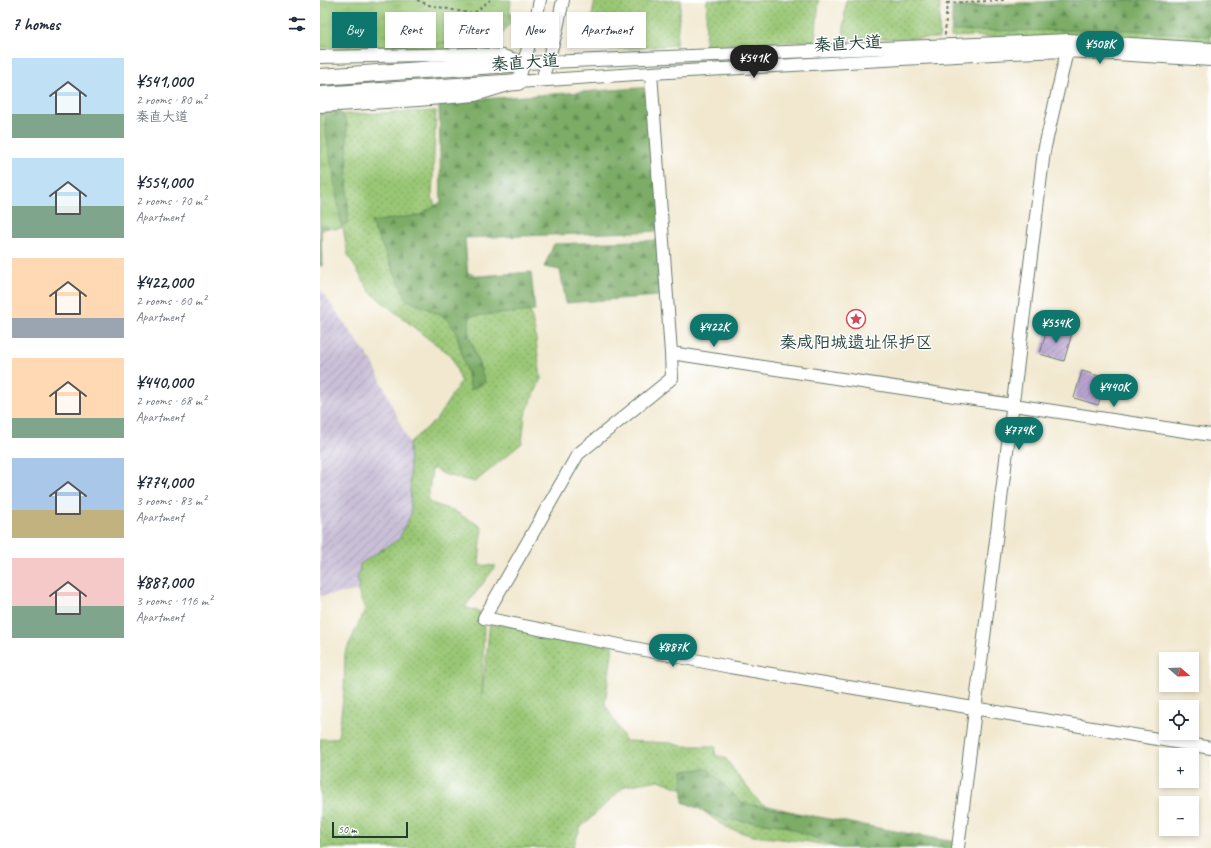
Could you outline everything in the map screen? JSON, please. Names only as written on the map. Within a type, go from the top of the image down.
[{"type":"main road","name":"秦直大道","points":[[320,77],[524,63]]},
{"type":"main road","name":"秦直大道","points":[[320,95],[518,82]]},
{"type":"street","points":[[320,106],[475,95],[518,82],[534,28],[540,0]]},
{"type":"street","points":[[542,80],[556,34],[563,0]]},
{"type":"street","name":"秦直大道","points":[[524,63],[1068,40],[1211,49]]},
{"type":"street","points":[[958,848],[1044,151],[1067,51]]},
{"type":"street","name":"秦直大道","points":[[518,82],[651,73],[1067,51],[1211,60]]},
{"type":"street","points":[[320,56],[474,54],[503,56],[524,63]]},
{"type":"street","points":[[651,73],[672,378],[578,454],[484,618],[730,667],[1211,748]]},
{"type":"street","points":[[671,353],[1211,435]]},
{"type":"path","points":[[417,0],[429,5],[473,14],[490,0]]},
{"type":"path","points":[[945,45],[947,2],[1006,0]]},
{"type":"shaded area","points":[[320,289],[373,363],[409,443],[411,514],[399,539],[360,564],[358,591],[320,596]]},
{"type":"green space","points":[[320,0],[511,0],[509,20],[503,26],[503,12],[444,12],[444,43],[436,43],[436,12],[385,12],[385,46],[377,47],[377,12],[332,12],[332,48],[320,48]]},
{"type":"green space","points":[[595,0],[681,0],[676,45],[646,47],[646,12],[593,12]]},
{"type":"green space","points":[[707,0],[819,0],[815,41],[705,45]]},
{"type":"green space","points":[[846,0],[940,0],[939,38],[843,39]]},
{"type":"green space","points":[[1058,0],[1211,0],[1211,47],[971,36],[951,37],[952,7],[1060,1]]},
{"type":"green space","points":[[1062,0],[1211,0],[1211,36],[1130,30],[953,31],[954,9]]},
{"type":"green space","points":[[511,14],[511,22],[503,33],[503,15]]},
{"type":"green space","points":[[444,27],[444,48],[492,48],[491,50],[388,53],[387,48],[436,48],[436,28]]},
{"type":"green space","points":[[608,48],[636,48],[610,50]]},
{"type":"green space","points":[[653,87],[665,231],[465,238],[468,277],[531,272],[535,311],[470,316],[468,332],[485,382],[471,390],[456,331],[442,315],[407,300],[371,222],[420,215],[441,202],[439,102]]},
{"type":"green space","points":[[339,111],[347,122],[348,223],[321,230],[322,266],[320,266],[320,112]]},
{"type":"green space","points":[[436,111],[432,196],[442,228],[459,268],[477,277],[522,276],[535,332],[541,379],[525,415],[522,443],[475,482],[446,475],[432,468],[428,502],[454,511],[482,527],[479,565],[496,566],[465,607],[480,612],[484,623],[482,695],[490,622],[613,646],[605,704],[626,741],[671,743],[682,746],[716,746],[715,755],[725,758],[761,804],[936,848],[839,848],[809,842],[753,836],[727,828],[700,809],[685,790],[659,780],[625,786],[580,828],[573,848],[320,848],[320,739],[331,739],[338,737],[344,691],[345,653],[365,610],[358,591],[359,583],[357,578],[360,564],[399,539],[411,514],[409,443],[436,420],[461,381],[451,355],[370,292],[348,255],[325,127],[326,115]]},
{"type":"green space","points":[[320,115],[326,115],[325,127],[342,228],[335,229],[320,225]]},
{"type":"green space","points":[[662,240],[670,295],[566,303],[560,270],[544,267],[554,244]]},
{"type":"green space","points":[[708,768],[742,803],[955,842],[954,848],[840,848],[782,825],[723,819],[683,802],[683,771]]},
{"type":"building","points":[[1048,326],[1072,333],[1064,361],[1040,354]]},
{"type":"building","points":[[1082,371],[1106,378],[1098,405],[1074,398]]},
{"type":"place","name":"秦咸阳城遗址保护区","points":[[856,319]]}]
